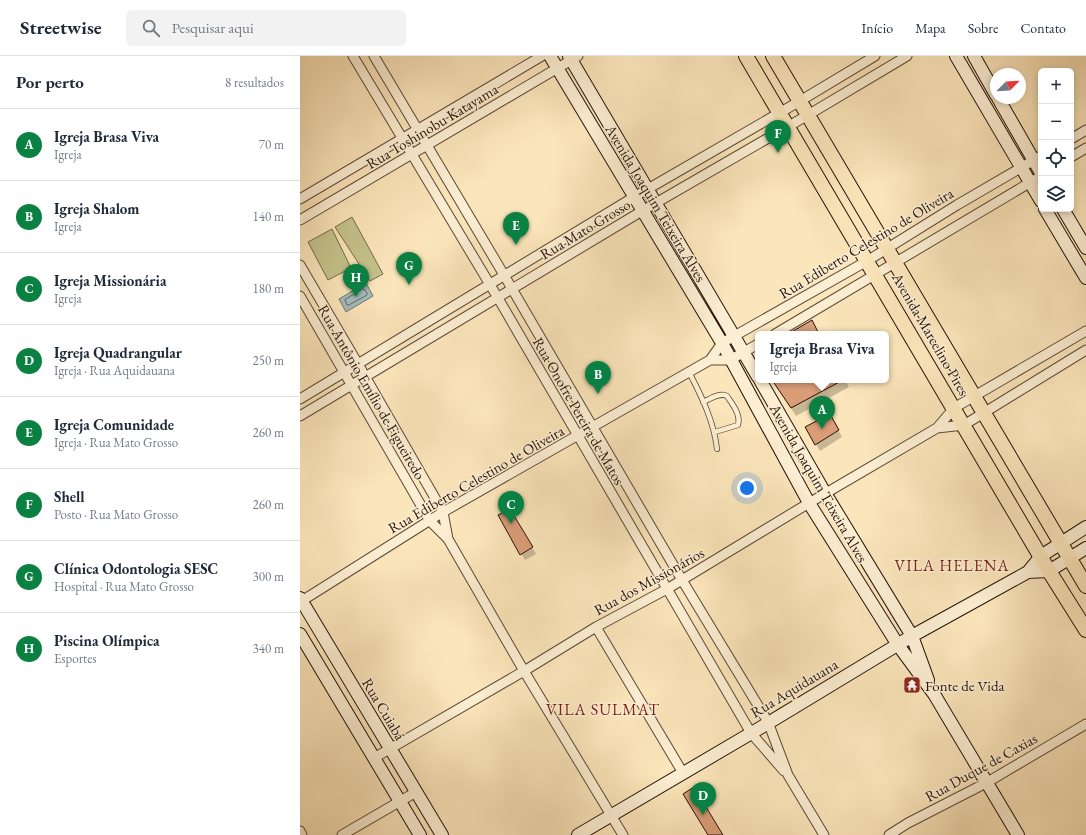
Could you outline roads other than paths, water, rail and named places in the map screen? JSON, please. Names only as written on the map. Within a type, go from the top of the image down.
[{"type":"main road","name":"Avenida Joaquim Teixeira Alves","points":[[550,56],[722,343],[809,503],[898,645],[934,694],[1018,835]]},
{"type":"main road","name":"Avenida Marcelino Pires","points":[[746,56],[876,274],[1049,571],[1086,630]]},
{"type":"main road","name":"Avenida Marcelino Pires","points":[[773,56],[1086,586]]},
{"type":"main road","points":[[956,56],[1038,196]]},
{"type":"main road","points":[[974,56],[990,84]]},
{"type":"main road","name":"Avenida Joaquim Teixeira Alves","points":[[573,57],[647,189],[755,372]]},
{"type":"main road","points":[[1002,104],[1037,158]]},
{"type":"main road","points":[[1048,212],[1086,278]]},
{"type":"main road","points":[[1065,212],[1086,248]]},
{"type":"main road","name":"Avenida Joaquim Teixeira Alves","points":[[762,383],[825,493],[912,636],[934,694]]},
{"type":"main road","name":"Rua Aquidauana","points":[[578,835],[912,636],[1028,572],[1041,556],[1086,527]]},
{"type":"main road","name":"Rua Aquidauana","points":[[1028,572],[1049,571],[1086,548]]},
{"type":"main road","name":"Rua Cuiabá","points":[[300,600],[442,835]]},
{"type":"main road","points":[[300,634],[420,835]]},
{"type":"street","name":"Rua Onofre Pereira de Matos","points":[[353,56],[490,284],[751,733],[788,775]]},
{"type":"street","name":"Rua Onofre Pereira de Matos","points":[[374,56],[428,145],[682,580],[768,722],[788,775],[824,835]]},
{"type":"street","name":"Rua Toshinobu Katayama","points":[[300,199],[542,56]]},
{"type":"street","name":"Rua Mato Grosso","points":[[300,399],[647,189],[800,102],[875,56]]},
{"type":"street","name":"Rua Mato Grosso","points":[[300,416],[642,211],[808,116],[907,56]]},
{"type":"street","name":"Rua Toshinobu Katayama","points":[[300,220],[557,68],[573,57]]},
{"type":"street","points":[[1074,137],[1086,130]]},
{"type":"street","points":[[1074,155],[1086,148]]},
{"type":"street","name":"Rua Ediberto Celestino de Oliveira","points":[[300,600],[430,521],[442,512],[710,360],[722,343],[867,261],[957,205],[1037,158]]},
{"type":"street","name":"Rua Ediberto Celestino de Oliveira","points":[[780,331],[1038,178]]},
{"type":"street","points":[[435,192],[450,183]]},
{"type":"street","points":[[957,205],[966,220]]},
{"type":"street","name":"Rua Antônio Emílio de Figueiredo","points":[[300,265],[366,377],[442,512],[448,540]]},
{"type":"street","name":"Rua Antônio Emílio de Figueiredo","points":[[300,296],[430,521],[448,540],[524,671],[623,835]]},
{"type":"street","name":"Rua dos Missionários","points":[[374,758],[524,671],[596,627],[667,589],[825,493],[937,428],[954,408],[1086,331]]},
{"type":"street","name":"Rua Ediberto Celestino de Oliveira","points":[[710,360],[730,360],[755,346]]},
{"type":"street","name":"Rua dos Missionários","points":[[937,428],[964,425],[982,412],[1086,350]]},
{"type":"street","points":[[596,627],[683,773]]},
{"type":"street","name":"Rua Duque de Caxias","points":[[889,835],[908,823],[986,783],[1086,724]]},
{"type":"street","points":[[342,835],[416,792]]},
{"type":"street","points":[[300,831],[302,835]]},
{"type":"lane","points":[[689,372],[699,391],[715,432],[717,449]]},
{"type":"lane","points":[[703,402],[724,394],[727,396],[738,414],[738,424],[715,432]]},
{"type":"water","points":[[366,283],[373,296],[346,312],[339,299]]},
{"type":"place","name":"Shell","points":[[778,153]]},
{"type":"place","name":"Igreja Comunidade","points":[[516,245]]},
{"type":"place","name":"Clínica Odontologia SESC","points":[[409,285]]},
{"type":"place","name":"Piscina Olímpica","points":[[356,297]]},
{"type":"place","name":"Igreja Shalom","points":[[598,394]]},
{"type":"place","name":"Igreja Brasa Viva","points":[[822,429]]},
{"type":"place","name":"Igreja Missionária","points":[[511,524]]},
{"type":"place","name":"Fonte de Vida","points":[[912,685]]},
{"type":"place","name":"Igreja Quadrangular","points":[[703,815]]},
{"type":"district","name":"VILA HELENA","points":[[952,565]]},
{"type":"district","name":"VILA SULMAT","points":[[603,709]]}]
